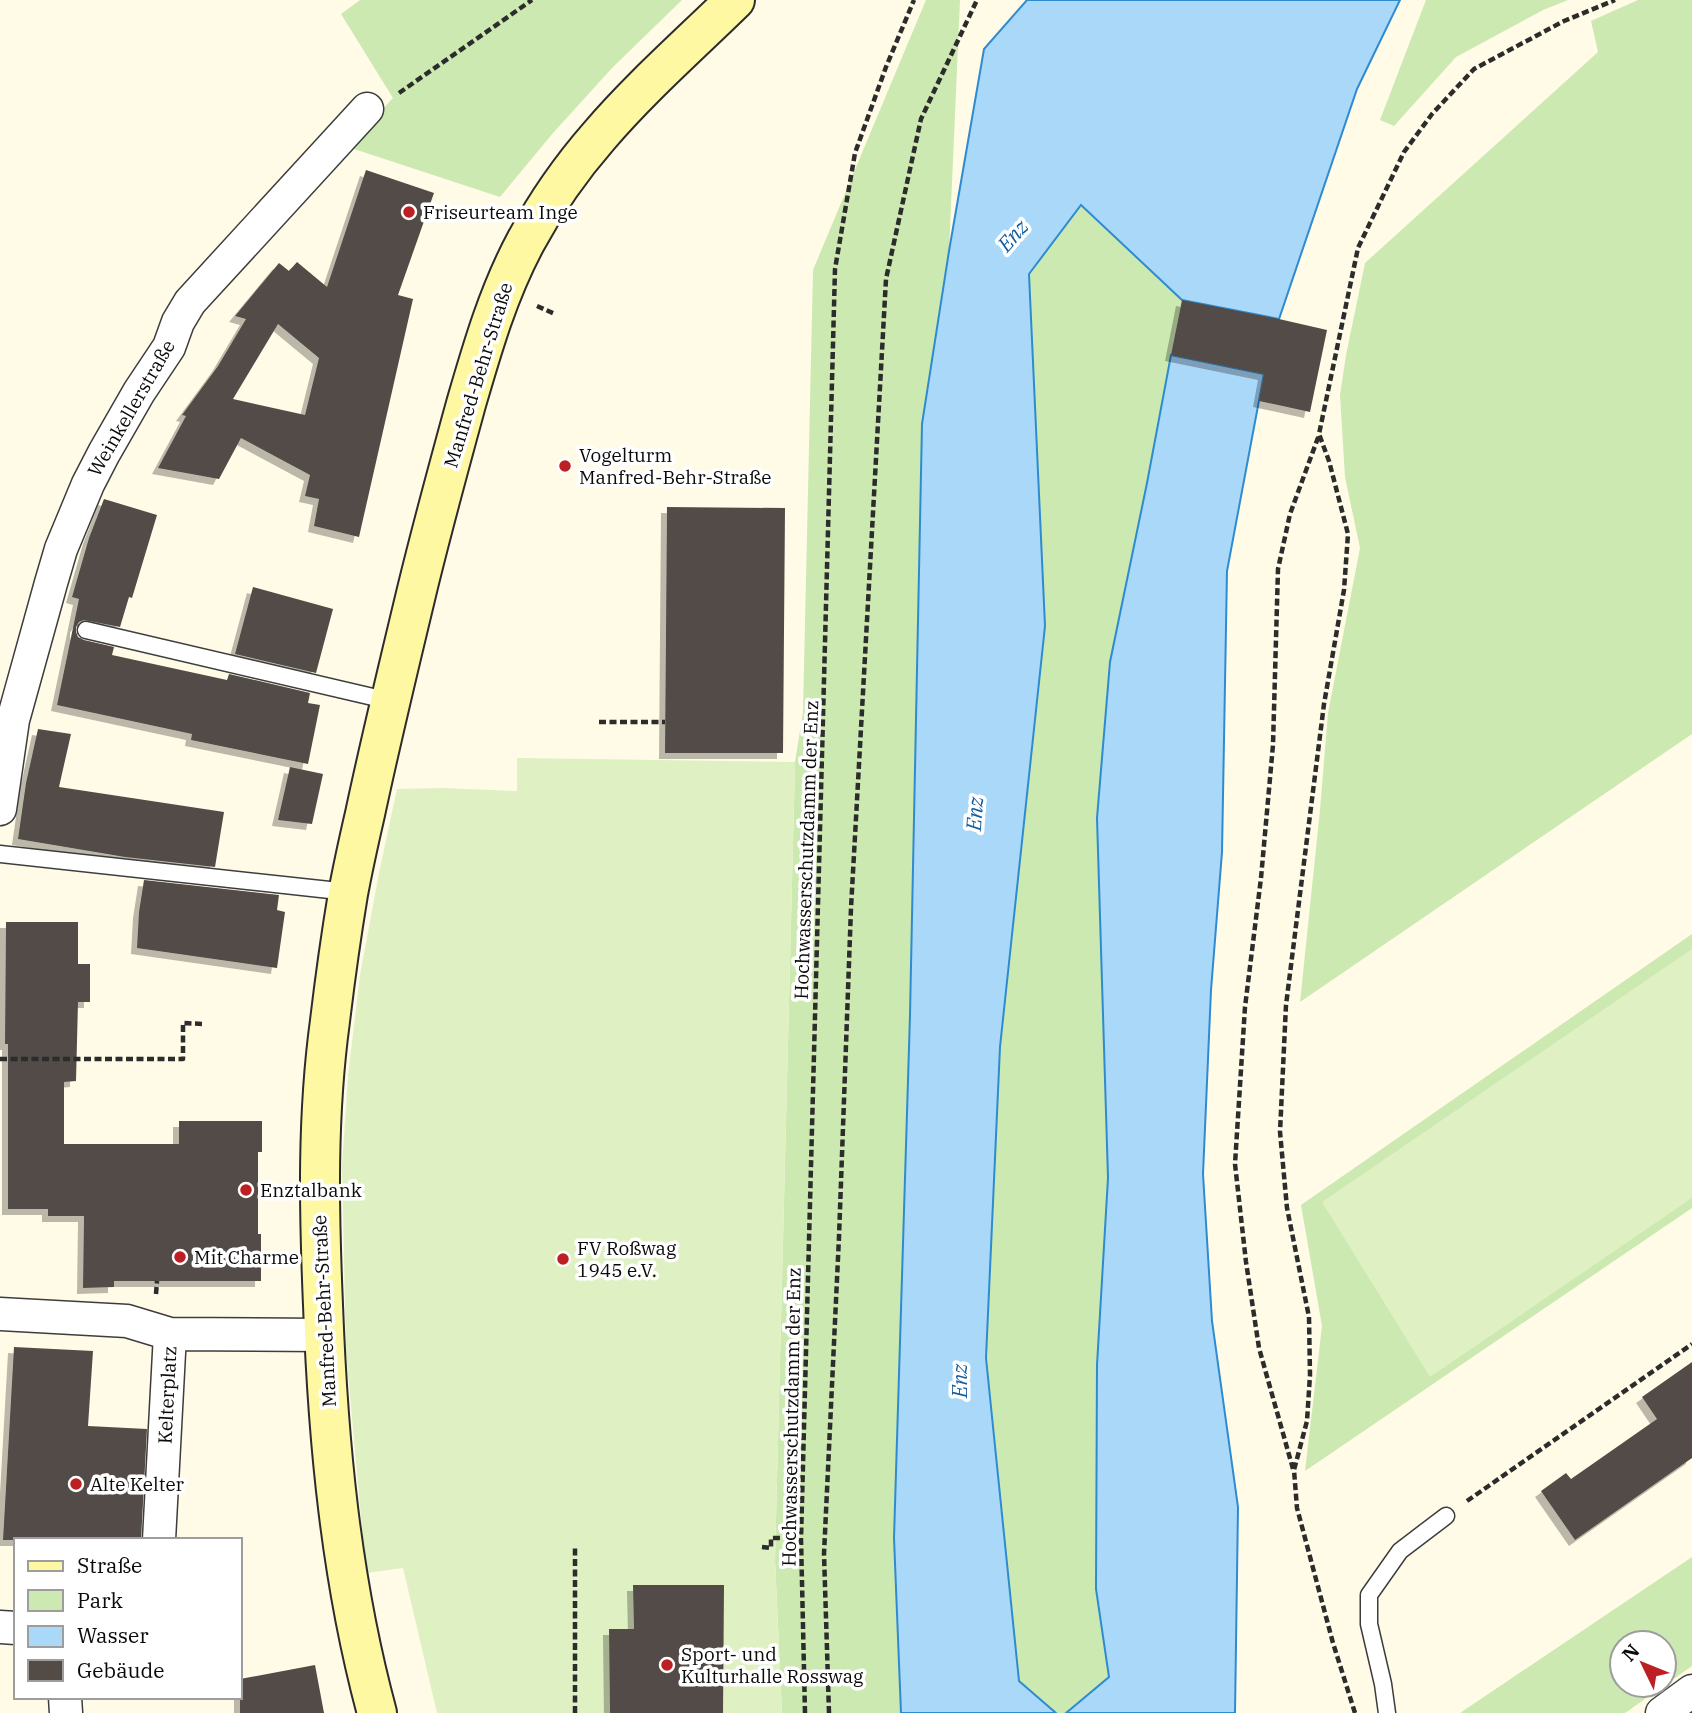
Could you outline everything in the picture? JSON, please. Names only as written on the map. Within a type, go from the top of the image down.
[{"type":"street","name":"Manfred-Behr-Straße","points":[[377,1713],[343,1543],[331,1444],[324,1335],[319,1168],[321,1109],[329,1024],[348,892],[390,701],[467,401],[494,315],[517,260],[553,196],[597,137],[735,0]]},
{"type":"street","name":"Weinkellerstraße","points":[[0,809],[13,720],[51,583],[74,516],[104,453],[169,347],[178,322],[190,302],[367,110]]},
{"type":"street","name":"Kelterplatz","points":[[0,1314],[127,1321],[170,1334],[324,1335]]},
{"type":"street","name":"Kelterplatz","points":[[159,1538],[170,1334]]},
{"type":"street","points":[[1662,1713],[1692,1691]]},
{"type":"lane","points":[[86,630],[390,701]]},
{"type":"lane","points":[[0,854],[348,892]]},
{"type":"lane","points":[[1387,1713],[1369,1624],[1369,1595],[1400,1551],[1446,1516]]},
{"type":"path","points":[[367,110],[407,89],[532,0]]},
{"type":"path","name":"Hochwasserschutzdamm der Enz","points":[[805,1713],[801,1539],[835,269],[855,153],[886,67],[915,0]]},
{"type":"path","points":[[830,1713],[825,1541],[850,908],[886,279],[920,119],[977,0]]},
{"type":"path","points":[[1355,1713],[1333,1643],[1297,1508],[1294,1470],[1259,1348],[1235,1164],[1245,1007],[1261,878],[1273,745],[1278,569],[1290,514],[1319,433],[1358,248],[1404,152],[1432,114],[1474,69],[1564,22],[1615,0]]},
{"type":"path","points":[[533,304],[555,314]]},
{"type":"path","points":[[1294,1470],[1307,1421],[1310,1364],[1309,1317],[1287,1208],[1280,1132],[1286,1004],[1324,704],[1343,590],[1348,534],[1319,433]]},
{"type":"path","points":[[599,722],[665,722]]},
{"type":"path","points":[[0,1059],[183,1059],[183,1023],[204,1024]]},
{"type":"path","points":[[1446,1516],[1692,1345]]},
{"type":"path","points":[[762,1547],[771,1548],[771,1538],[783,1538]]},
{"type":"path","points":[[575,1545],[575,1713]]},
{"type":"green space","points":[[360,0],[682,0],[612,68],[500,197],[348,147],[393,98],[341,14]]},
{"type":"green space","points":[[926,0],[960,0],[949,251],[922,424],[910,1015],[894,1538],[901,1713],[782,1713],[775,1560],[795,762],[803,712],[813,270]]},
{"type":"green space","points":[[1426,0],[1568,0],[1543,10],[1456,57],[1394,126],[1380,120]]},
{"type":"green space","points":[[1638,0],[1692,0],[1692,734],[1300,1002],[1328,713],[1360,548],[1345,477],[1340,395],[1365,263],[1598,52],[1591,21]]},
{"type":"green space","points":[[1080,205],[1182,300],[1110,662],[1097,818],[1108,1178],[1097,1365],[1096,1589],[1109,1677],[1066,1713],[1056,1713],[1019,1681],[986,1358],[1000,1047],[1045,626],[1029,274]]},
{"type":"green space","name":"FV Roßwag 1945 e.V.","points":[[517,758],[795,762],[775,1560],[782,1713],[437,1713],[403,1568],[366,1573],[346,1351],[342,1167],[348,1076],[360,975],[397,789],[517,791]]},
{"type":"green space","points":[[1692,934],[1692,1208],[1305,1471],[1322,1326],[1301,1205]]},
{"type":"green space","points":[[1692,949],[1692,1198],[1430,1377],[1322,1202]]},
{"type":"green space","points":[[1692,1557],[1692,1666],[1678,1676],[1678,1629],[1608,1629],[1608,1699],[1645,1699],[1625,1713],[1460,1713]]},
{"type":"water","name":"Enz","points":[[1027,0],[1400,0],[1357,89],[1279,319],[1182,300],[1081,205],[1029,274],[1045,626],[1000,1047],[986,1358],[1019,1681],[1056,1713],[901,1713],[894,1538],[910,1015],[922,424],[984,49]]},
{"type":"water","points":[[1171,355],[1264,374],[1227,571],[1222,852],[1211,990],[1203,1174],[1212,1321],[1238,1507],[1235,1713],[1066,1713],[1109,1677],[1096,1589],[1097,1365],[1108,1178],[1097,818],[1110,662]]},
{"type":"building","points":[[366,170],[434,193],[398,295],[413,299],[359,537],[314,526],[319,499],[305,496],[310,475],[241,438],[219,479],[158,468],[186,416],[182,415],[218,366],[246,319],[235,316],[279,263],[289,271],[297,262],[327,287]],"holes":[[[278,324],[319,358],[305,415],[233,399]]]},
{"type":"building","points":[[1182,300],[1327,330],[1310,412],[1259,401],[1264,374],[1171,355]]},
{"type":"building","points":[[104,499],[157,515],[132,598],[129,597],[120,627],[84,620],[76,627],[78,637],[114,647],[112,655],[227,680],[229,674],[310,693],[308,703],[320,705],[308,764],[191,740],[192,734],[57,705],[79,599],[72,597],[89,538]]},
{"type":"building","points":[[667,507],[785,508],[783,753],[665,753]]},
{"type":"building","points":[[253,587],[333,609],[316,673],[235,654]]},
{"type":"building","points":[[38,729],[71,734],[59,787],[224,812],[215,867],[125,857],[18,839],[26,783]]},
{"type":"building","points":[[290,767],[323,774],[312,824],[278,820]]},
{"type":"building","points":[[144,880],[279,895],[277,910],[285,912],[277,968],[137,948]]},
{"type":"building","points":[[6,922],[78,922],[78,964],[90,964],[90,1002],[78,1002],[76,1081],[64,1082],[64,1144],[179,1144],[179,1121],[262,1121],[262,1152],[258,1152],[261,1281],[114,1281],[114,1287],[83,1288],[84,1216],[48,1216],[48,1209],[8,1209]]},
{"type":"building","name":"Alte Kelter","points":[[14,1347],[93,1351],[88,1426],[147,1429],[141,1538],[3,1540]]},
{"type":"building","points":[[1692,1362],[1692,1458],[1575,1540],[1541,1491],[1566,1473],[1571,1479],[1657,1419],[1642,1397]]},
{"type":"building","name":"Sport- und Kulturhalle Rosswag","points":[[633,1585],[724,1585],[723,1713],[610,1713],[609,1629],[634,1629]]},
{"type":"building","points":[[315,1665],[324,1713],[240,1713],[242,1679]]},
{"type":"place","name":"Friseurteam Inge","points":[[409,212]]},
{"type":"place","name":"Vogelturm Manfred-Behr-Straße","points":[[565,466]]},
{"type":"place","name":"Enztalbank","points":[[246,1190]]},
{"type":"place","name":"Mit Charme","points":[[180,1257]]},
{"type":"place","name":"FV Roßwag 1945 e.V.","points":[[563,1259]]},
{"type":"place","name":"Alte Kelter","points":[[76,1484]]},
{"type":"place","name":"Sport- und Kulturhalle Rosswag","points":[[667,1665]]}]
